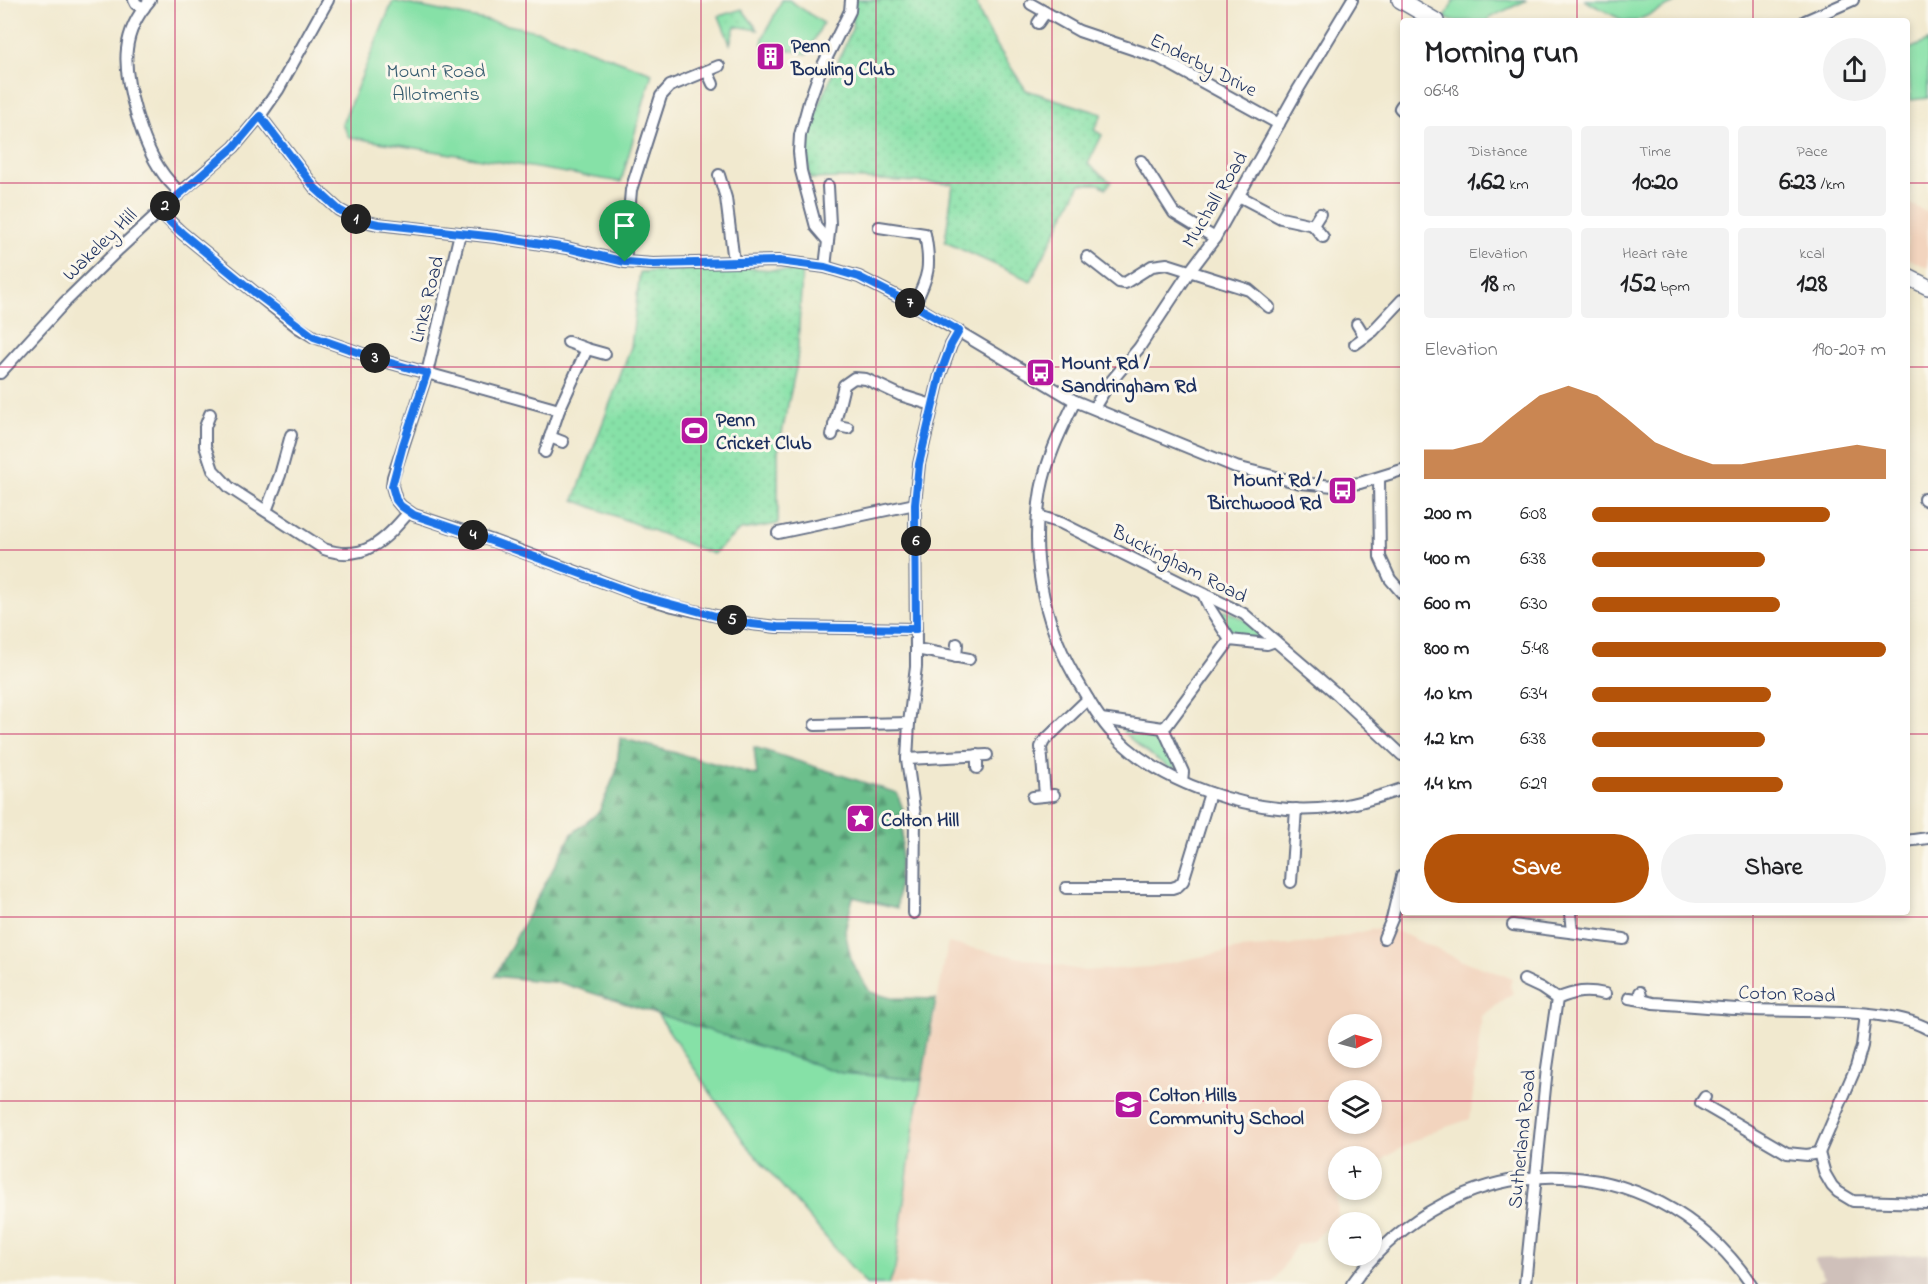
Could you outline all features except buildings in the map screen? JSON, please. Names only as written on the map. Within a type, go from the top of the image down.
[{"type":"highway","points":[[1400,0],[1431,18]]},
{"type":"highway","points":[[1910,278],[1928,287]]},
{"type":"street","points":[[134,0],[136,4],[147,4]]},
{"type":"street","name":"Wakeley Hill","points":[[0,373],[65,302],[159,212],[234,147],[278,90],[328,0]]},
{"type":"street","points":[[828,241],[816,227],[801,171],[800,135],[820,71],[850,11],[851,0]]},
{"type":"street","name":"Muchall Road","points":[[1094,408],[1108,385],[1139,348],[1215,238],[1352,0]]},
{"type":"street","points":[[1812,18],[1853,0]]},
{"type":"street","points":[[147,4],[137,17],[127,48],[129,83],[147,144],[161,171],[180,193]]},
{"type":"street","name":"Enderby Drive","points":[[1031,4],[1079,32],[1159,58],[1279,124]]},
{"type":"street","points":[[1038,23],[1045,13]]},
{"type":"street","points":[[625,262],[630,190],[661,96],[670,86],[719,66]]},
{"type":"street","points":[[707,71],[713,84]]},
{"type":"street","points":[[260,116],[315,188],[339,210],[356,219],[378,224],[567,248],[625,262],[653,264],[779,261],[825,267],[859,277],[914,305],[1075,401],[1236,467],[1278,479],[1334,486],[1379,478],[1400,471]]},
{"type":"street","points":[[1141,161],[1174,213],[1215,238]]},
{"type":"street","points":[[719,175],[726,198],[734,262]]},
{"type":"street","points":[[825,267],[828,241],[828,186]]},
{"type":"street","points":[[1239,196],[1281,218],[1314,225],[1323,237]]},
{"type":"street","points":[[812,211],[829,209]]},
{"type":"street","name":"Links Road","points":[[159,212],[254,292],[314,337],[377,359],[559,410]]},
{"type":"street","points":[[1314,225],[1320,214]]},
{"type":"street","points":[[879,227],[925,234],[928,254],[927,280],[914,305]]},
{"type":"street","name":"Links Road","points":[[427,373],[460,233]]},
{"type":"street","points":[[1087,257],[1119,282],[1125,283],[1152,266],[1167,264],[1249,290],[1269,307]]},
{"type":"street","points":[[1354,344],[1373,331],[1400,302]]},
{"type":"street","points":[[1357,324],[1365,337]]},
{"type":"street","points":[[914,913],[915,816],[907,759],[916,667],[915,504],[919,464],[932,405],[945,359],[959,331]]},
{"type":"street","points":[[568,342],[605,354]]},
{"type":"street","points":[[545,452],[559,410],[587,348]]},
{"type":"street","points":[[427,373],[392,486],[396,500],[409,512],[641,596],[727,619],[777,627],[916,629]]},
{"type":"street","points":[[848,428],[833,430],[844,386],[854,378],[866,379],[900,395],[932,405]]},
{"type":"street","points":[[1075,401],[1052,452],[1041,488],[1037,546],[1048,616],[1064,658],[1088,699],[1114,735],[1137,756],[1182,781],[1210,793],[1258,806],[1320,809],[1364,801],[1400,790]]},
{"type":"street","points":[[210,414],[205,427],[206,446],[213,470],[230,488],[324,549],[348,554],[372,547],[382,541],[409,512]]},
{"type":"street","points":[[266,511],[280,476],[291,435]]},
{"type":"street","points":[[550,437],[563,442]]},
{"type":"street","points":[[1379,478],[1380,557],[1390,579],[1400,591]]},
{"type":"street","points":[[778,533],[915,504]]},
{"type":"street","name":"Buckingham Road","points":[[1038,516],[1061,523],[1244,614],[1400,753]]},
{"type":"street","points":[[1203,594],[1230,640]]},
{"type":"street","points":[[1230,640],[1267,644],[1275,641]]},
{"type":"street","points":[[1101,719],[1163,728],[1230,640]]},
{"type":"street","points":[[956,657],[957,644]]},
{"type":"street","points":[[916,649],[969,659]]},
{"type":"street","points":[[1044,796],[1041,747],[1044,741],[1088,699]]},
{"type":"street","points":[[815,725],[909,723]]},
{"type":"street","points":[[1163,728],[1183,772],[1182,781]]},
{"type":"street","points":[[907,759],[982,755],[977,768]]},
{"type":"street","points":[[1066,888],[1172,888],[1178,886],[1183,881],[1210,793]]},
{"type":"street","points":[[1291,882],[1296,809]]},
{"type":"street","points":[[1910,840],[1928,837]]},
{"type":"street","points":[[1384,938],[1392,919],[1400,885]]},
{"type":"street","points":[[1570,915],[1572,932]]},
{"type":"street","points":[[1513,925],[1624,939]]},
{"type":"street","points":[[1524,980],[1557,999],[1576,991],[1587,990],[1605,994]]},
{"type":"street","name":"Coton Road","points":[[1629,998],[1641,996],[1653,1002],[1751,1010],[1866,1014],[1908,1020],[1928,1029]]},
{"type":"street","name":"Sutherland Road","points":[[1525,1284],[1547,1068],[1557,999]]},
{"type":"street","points":[[1866,1014],[1862,1046],[1856,1067],[1819,1153],[1825,1174],[1838,1192],[1853,1201],[1928,1203]]},
{"type":"street","points":[[1701,1103],[1787,1153],[1808,1155],[1819,1153]]},
{"type":"street","points":[[1352,1284],[1377,1255],[1407,1228],[1426,1215],[1483,1188],[1535,1177],[1552,1176],[1594,1180],[1628,1188],[1657,1200],[1699,1227],[1751,1284]]},
{"type":"shaded area","points":[[1910,204],[1928,213],[1928,268],[1910,259]]},
{"type":"shaded area","name":"Colton Hills Community School","points":[[1379,928],[1399,932],[1460,960],[1512,978],[1510,986],[1513,993],[1482,1016],[1470,1119],[1434,1131],[1382,1160],[1382,1146],[1328,1146],[1328,1200],[1337,1200],[1338,1212],[1328,1212],[1328,1226],[1313,1241],[1296,1245],[1273,1284],[889,1284],[895,1269],[914,1126],[948,943],[1084,971],[1150,967],[1239,949],[1312,943]]},
{"type":"shaded area","points":[[1928,1254],[1928,1284],[1814,1284],[1825,1278],[1814,1259]]},
{"type":"green space","points":[[782,0],[789,0],[823,23],[807,54],[762,44]]},
{"type":"green space","points":[[854,0],[977,0],[982,19],[1026,90],[1102,114],[1094,130],[1102,135],[1088,164],[1111,182],[1106,188],[1099,184],[1080,184],[1031,281],[945,242],[953,184],[844,178],[810,179],[807,153],[809,140],[818,108],[852,29]]},
{"type":"green space","points":[[1454,0],[1527,0],[1489,18],[1445,18]]},
{"type":"green space","points":[[1584,0],[1681,0],[1642,18],[1618,18]]},
{"type":"green space","name":"Mount Road Allotments","points":[[393,1],[541,32],[652,73],[621,182],[349,137],[342,124]]},
{"type":"green space","points":[[742,9],[758,30],[735,26],[730,44],[719,16]]},
{"type":"green space","points":[[1928,41],[1928,98],[1911,100],[1910,49]]},
{"type":"green space","points":[[732,267],[802,272],[797,363],[778,451],[778,524],[740,530],[713,554],[574,500],[631,347],[640,272]]},
{"type":"green space","points":[[1226,610],[1250,623],[1263,635],[1260,639],[1237,637],[1221,619],[1221,612]]},
{"type":"green space","points":[[1124,727],[1154,730],[1163,737],[1176,768],[1172,770],[1141,748],[1123,732]]},
{"type":"green space","points":[[620,738],[757,775],[754,747],[897,793],[904,812],[897,908],[853,897],[845,931],[852,963],[870,992],[891,998],[936,999],[922,1080],[842,1073],[561,983],[495,976],[572,834],[599,812],[616,772]]},
{"type":"green space","points":[[656,1012],[842,1073],[922,1080],[895,1269],[889,1284],[866,1284],[744,1142]]},
{"type":"place","name":"Penn Bowling Club","points":[[770,56]]},
{"type":"place","name":"Mount Rd / Sandringham Rd","points":[[1040,373]]},
{"type":"place","name":"Penn Cricket Club","points":[[695,431]]},
{"type":"place","name":"Mount Rd / Birchwood Rd","points":[[1343,491]]},
{"type":"place","name":"Colton Hill","points":[[860,819]]},
{"type":"place","name":"Colton Hills Community School","points":[[1128,1105]]},
{"type":"route","points":[[260,116],[315,188],[339,210],[356,219],[378,224],[496,237],[567,248],[625,262],[653,264],[779,261],[825,267],[859,277],[959,331],[940,375],[919,464],[915,504],[916,629],[777,627],[727,619],[641,596],[414,515],[396,500],[392,486],[427,373],[377,359],[314,337],[254,292],[159,212],[234,147],[260,116]]}]
